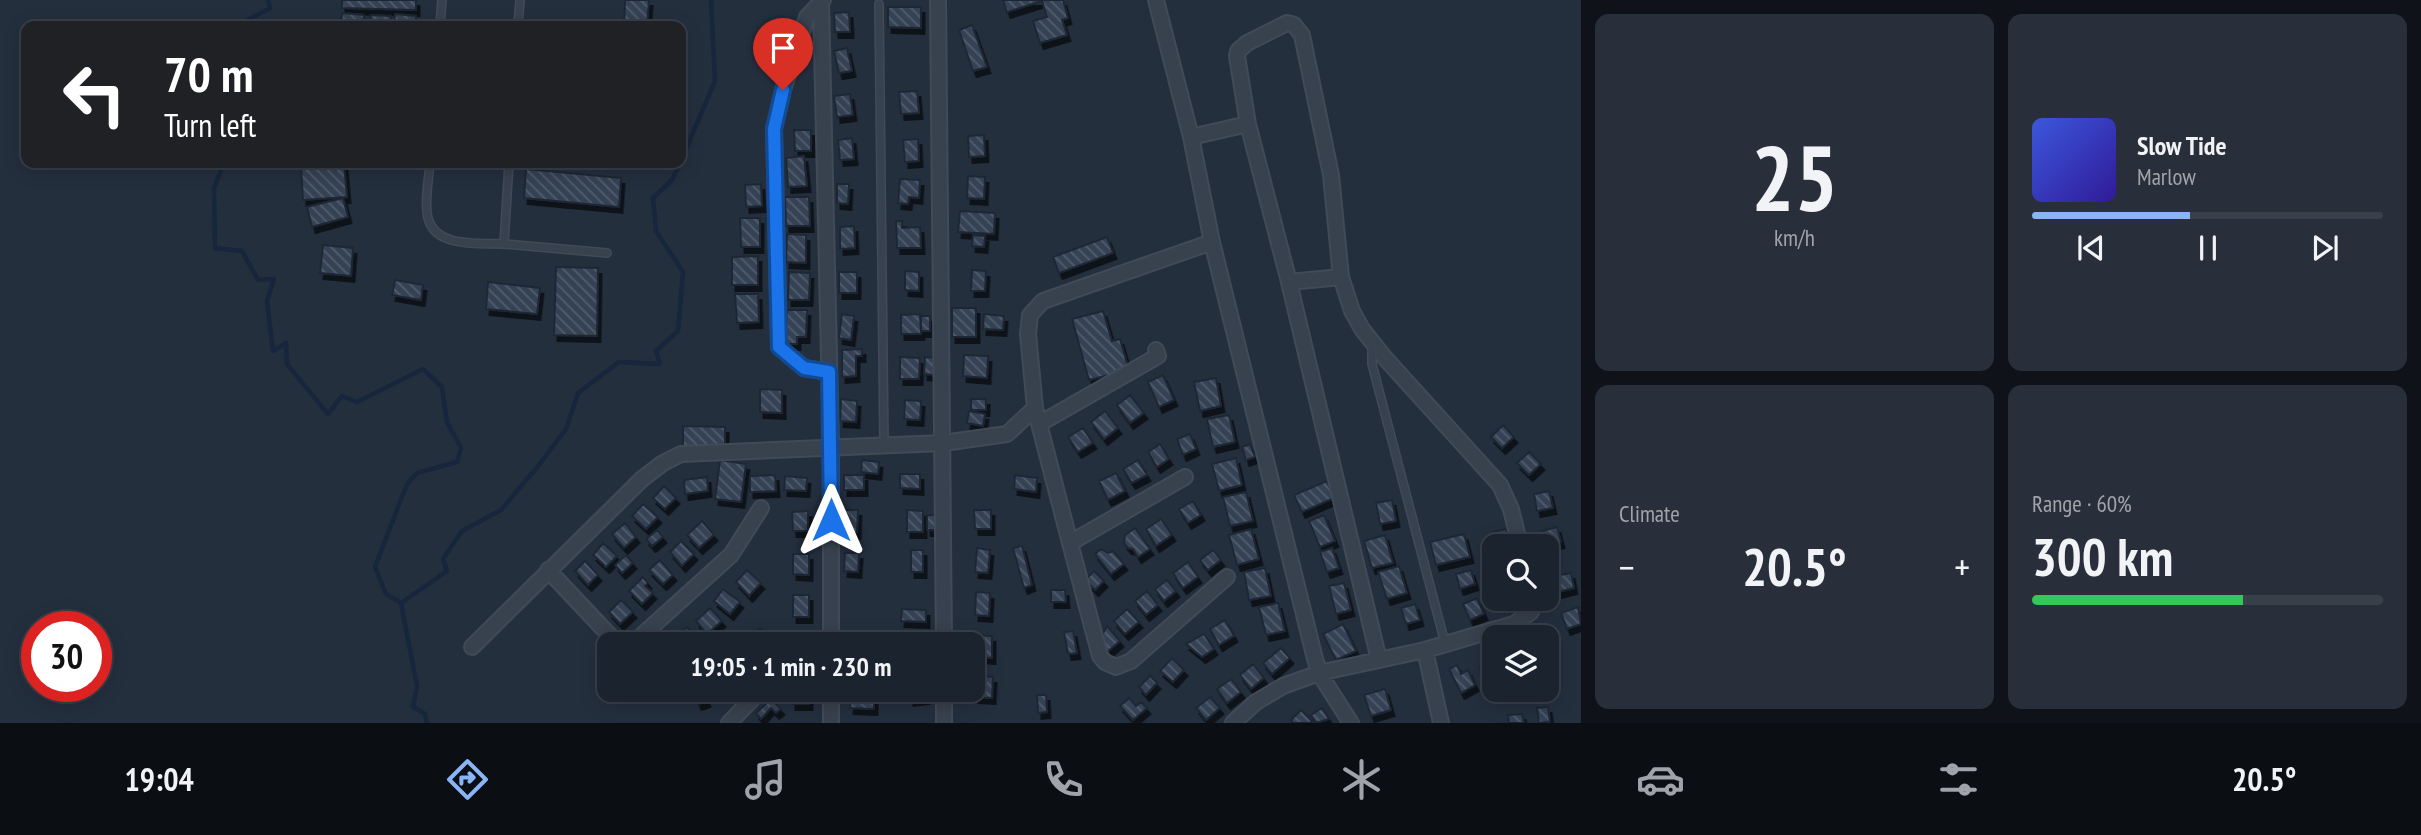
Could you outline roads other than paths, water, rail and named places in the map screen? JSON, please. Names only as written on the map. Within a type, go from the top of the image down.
[{"type":"street","points":[[938,0],[944,632]]},
{"type":"street","points":[[1156,0],[1191,137],[1212,242],[1319,673],[1350,723]]},
{"type":"street","points":[[822,1],[807,17],[783,90],[774,129],[779,347],[804,368],[829,372]]},
{"type":"street","points":[[822,1],[831,446],[831,632]]},
{"type":"street","points":[[1379,660],[1289,282],[1248,124],[1238,51],[1247,43],[1287,23],[1291,23],[1302,35],[1331,175],[1341,277],[1352,311],[1371,340],[1500,485],[1511,509],[1517,534]]},
{"type":"street","points":[[1191,137],[1248,124]]},
{"type":"street","points":[[1212,242],[1042,301],[1030,315],[1028,334],[1035,408],[1100,656],[1105,662],[1116,667],[1131,661],[1227,577]]},
{"type":"street","points":[[1289,282],[1341,277]]},
{"type":"street","points":[[1039,424],[1158,356],[1156,350]]},
{"type":"street","points":[[472,647],[642,479],[663,463],[681,454],[943,443],[1007,434],[1035,408]]},
{"type":"street","points":[[1070,543],[1185,477]]},
{"type":"street","points":[[548,570],[612,638],[629,642],[638,639],[731,555],[761,508]]},
{"type":"street","points":[[1233,723],[1256,702],[1283,686],[1319,673],[1425,650],[1514,624],[1532,611]]},
{"type":"street","points":[[1425,650],[1441,723]]},
{"type":"street","points":[[729,723],[749,702]]},
{"type":"street","points":[[831,702],[831,723]]},
{"type":"street","points":[[944,702],[944,723]]},
{"type":"lane","points":[[440,21],[442,0]]},
{"type":"lane","points":[[518,21],[520,0]]},
{"type":"lane","points":[[879,4],[884,444]]},
{"type":"lane","points":[[430,168],[427,214],[439,235],[460,243],[607,253]]},
{"type":"lane","points":[[504,244],[509,168]]},
{"type":"lane","points":[[1371,340],[1372,364],[1446,643]]},
{"type":"waterway","points":[[246,21],[270,8],[268,0]]},
{"type":"waterway","points":[[686,149],[715,81],[711,0]]},
{"type":"waterway","points":[[222,168],[214,188],[215,248],[242,251],[258,280],[274,279],[267,301],[273,351],[286,343],[287,364],[328,414],[342,396],[357,402],[423,369],[442,387],[447,422],[461,448],[457,462],[417,473],[407,484],[375,567],[386,594],[401,603]]},
{"type":"waterway","points":[[427,723],[425,714],[413,707],[417,686],[401,603],[447,571],[443,559],[462,531],[501,510],[539,465],[566,429],[578,393],[619,362],[660,364],[656,351],[678,331],[683,272],[656,231],[653,198],[672,180],[678,168]]}]
